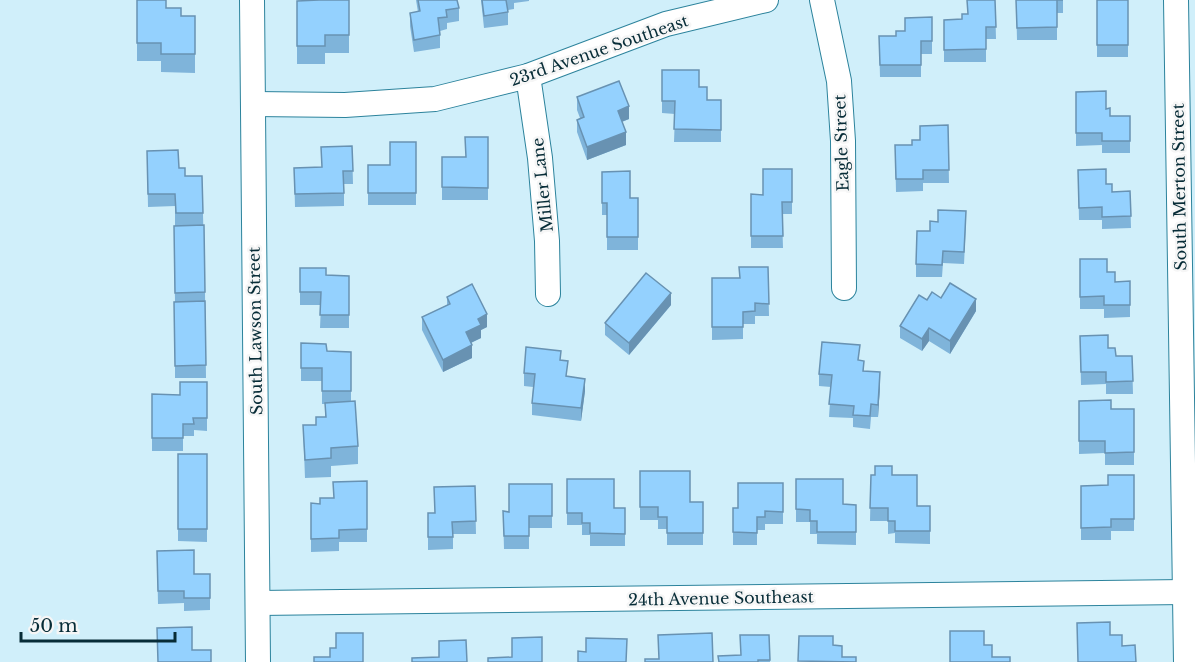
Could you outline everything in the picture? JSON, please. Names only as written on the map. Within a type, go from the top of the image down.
[{"type":"street","name":"South Lawson Street","points":[[252,0],[258,662]]},
{"type":"street","name":"23rd Avenue Southeast","points":[[253,104],[345,105],[435,99],[528,76],[666,24],[766,0]]},
{"type":"street","name":"Eagle Street","points":[[822,0],[839,81],[843,141],[844,288]]},
{"type":"street","name":"South Merton Street","points":[[1176,0],[1186,662]]},
{"type":"street","name":"Miller Lane","points":[[528,76],[540,158],[546,229],[548,294]]},
{"type":"street","name":"24th Avenue Southeast","points":[[258,603],[1185,592]]},
{"type":"building","points":[[137,0],[166,0],[166,8],[181,8],[181,16],[195,16],[195,54],[161,54],[161,43],[137,43]]},
{"type":"building","points":[[349,0],[349,35],[325,35],[325,46],[297,46],[297,1]]},
{"type":"building","points":[[418,0],[457,0],[459,8],[446,10],[447,17],[438,18],[440,35],[414,40],[410,13],[420,11]]},
{"type":"building","points":[[482,0],[506,0],[508,12],[484,16]]},
{"type":"building","points":[[967,0],[995,0],[996,27],[986,27],[986,49],[944,50],[944,20],[962,19],[962,14],[968,14]]},
{"type":"building","points":[[1016,0],[1057,0],[1057,27],[1017,28]]},
{"type":"building","points":[[1097,0],[1128,0],[1128,45],[1097,45]]},
{"type":"building","points":[[932,17],[932,41],[921,41],[921,65],[880,65],[879,36],[896,36],[896,31],[905,31],[905,18]]},
{"type":"building","points":[[662,70],[699,70],[699,87],[707,87],[707,100],[721,100],[721,130],[674,129],[675,101],[662,101]]},
{"type":"building","points":[[619,81],[629,106],[618,111],[626,132],[587,147],[577,120],[584,117],[577,97]]},
{"type":"building","points":[[1106,91],[1106,109],[1110,108],[1110,116],[1130,116],[1130,141],[1102,141],[1102,133],[1076,133],[1076,92]]},
{"type":"building","points":[[948,125],[949,170],[923,170],[923,179],[896,179],[895,145],[912,145],[912,140],[920,140],[920,126]]},
{"type":"building","points":[[465,137],[488,137],[488,188],[442,187],[442,157],[466,157]]},
{"type":"building","points":[[390,142],[416,142],[416,193],[368,193],[368,165],[390,165]]},
{"type":"building","points":[[352,146],[353,171],[343,171],[344,193],[295,194],[294,168],[322,167],[321,147]]},
{"type":"building","points":[[178,150],[179,168],[185,168],[185,176],[202,176],[203,213],[176,213],[175,194],[148,194],[147,151]]},
{"type":"building","points":[[763,169],[792,169],[792,202],[782,202],[783,236],[751,236],[751,194],[763,195]]},
{"type":"building","points":[[1106,169],[1106,184],[1112,184],[1112,192],[1130,191],[1131,216],[1102,217],[1102,207],[1079,208],[1078,170]]},
{"type":"building","points":[[630,171],[630,198],[638,198],[638,237],[607,237],[607,203],[602,203],[602,172]]},
{"type":"building","points":[[938,210],[966,211],[964,252],[943,251],[942,265],[916,264],[917,231],[930,231],[930,221],[938,222]]},
{"type":"building","points":[[204,225],[205,292],[175,293],[174,226]]},
{"type":"building","points":[[1080,259],[1107,259],[1107,272],[1115,272],[1115,282],[1130,281],[1130,305],[1104,305],[1104,296],[1080,297]]},
{"type":"building","points":[[739,267],[768,267],[769,304],[755,303],[755,311],[743,312],[743,327],[712,327],[712,278],[740,278]]},
{"type":"building","points":[[300,268],[326,268],[326,275],[349,276],[349,315],[320,315],[321,292],[300,292]]},
{"type":"building","points":[[646,273],[671,293],[629,343],[605,323]]},
{"type":"building","points":[[950,283],[976,299],[950,341],[929,328],[922,339],[900,326],[919,295],[927,300],[932,292],[941,298]]},
{"type":"building","points":[[472,284],[487,314],[478,319],[481,325],[466,332],[472,345],[443,360],[422,317],[450,304],[447,297]]},
{"type":"building","points":[[205,301],[206,365],[175,366],[174,302]]},
{"type":"building","points":[[1108,335],[1108,348],[1115,348],[1116,356],[1132,356],[1133,381],[1106,382],[1106,372],[1081,372],[1080,336]]},
{"type":"building","points":[[822,342],[860,345],[858,360],[864,361],[863,371],[880,372],[878,405],[871,404],[870,416],[853,415],[854,406],[829,404],[832,375],[819,374]]},
{"type":"building","points":[[301,343],[326,344],[327,351],[351,352],[351,391],[322,391],[322,368],[301,368]]},
{"type":"building","points":[[526,347],[561,351],[560,360],[568,361],[566,376],[585,379],[581,408],[532,403],[535,374],[524,373]]},
{"type":"building","points":[[180,382],[207,382],[207,418],[193,418],[194,424],[183,424],[183,438],[152,438],[152,394],[180,395]]},
{"type":"building","points":[[1111,400],[1111,409],[1134,409],[1134,452],[1105,453],[1105,441],[1079,441],[1079,401]]},
{"type":"building","points":[[355,401],[358,446],[331,448],[331,458],[305,460],[303,425],[316,425],[316,417],[326,417],[325,403]]},
{"type":"building","points":[[178,454],[207,454],[207,529],[178,529]]},
{"type":"building","points":[[875,466],[892,466],[892,475],[917,475],[917,506],[930,506],[930,531],[895,531],[895,521],[888,521],[888,508],[870,508],[871,475],[875,475]]},
{"type":"building","points":[[640,471],[690,471],[690,502],[703,502],[703,533],[667,533],[667,517],[658,517],[658,507],[640,507]]},
{"type":"building","points":[[1108,475],[1134,475],[1134,519],[1111,519],[1111,527],[1081,528],[1081,486],[1108,485]]},
{"type":"building","points":[[567,479],[614,479],[614,508],[625,508],[625,534],[590,533],[590,523],[582,523],[582,513],[567,513]]},
{"type":"building","points":[[796,479],[843,479],[843,504],[856,505],[856,532],[817,532],[817,521],[810,521],[810,510],[796,509]]},
{"type":"building","points":[[367,481],[367,529],[339,530],[339,538],[311,539],[311,503],[320,504],[320,498],[334,498],[333,482]]},
{"type":"building","points":[[738,483],[783,483],[783,512],[765,511],[765,517],[757,517],[757,533],[733,532],[733,508],[738,508]]},
{"type":"building","points":[[509,484],[552,484],[552,516],[529,516],[529,536],[504,536],[503,511],[509,512]]},
{"type":"building","points":[[475,486],[476,521],[452,522],[453,537],[428,537],[428,513],[435,513],[434,487]]},
{"type":"building","points":[[194,550],[194,574],[210,574],[210,598],[184,598],[184,591],[158,591],[157,551]]},
{"type":"building","points":[[1110,622],[1110,635],[1122,635],[1122,646],[1135,645],[1136,662],[1078,662],[1077,623]]},
{"type":"building","points":[[192,627],[192,650],[211,650],[211,662],[158,662],[157,628]]},
{"type":"building","points":[[950,631],[984,631],[984,645],[992,645],[992,657],[1010,657],[1010,662],[950,662]]},
{"type":"building","points":[[336,633],[363,633],[363,662],[314,662],[314,657],[330,657],[330,648],[336,648]]},
{"type":"building","points":[[712,633],[713,662],[645,662],[645,659],[659,659],[658,635]]},
{"type":"building","points":[[740,635],[769,635],[770,660],[719,662],[718,656],[741,655]]},
{"type":"building","points":[[799,636],[833,636],[833,645],[842,646],[842,657],[856,657],[856,662],[798,661]]},
{"type":"building","points":[[542,637],[542,662],[488,662],[488,658],[512,657],[512,638]]},
{"type":"building","points":[[586,638],[627,639],[626,662],[578,662],[578,651],[586,652]]},
{"type":"building","points":[[466,640],[467,662],[412,662],[412,658],[439,657],[439,641]]}]
